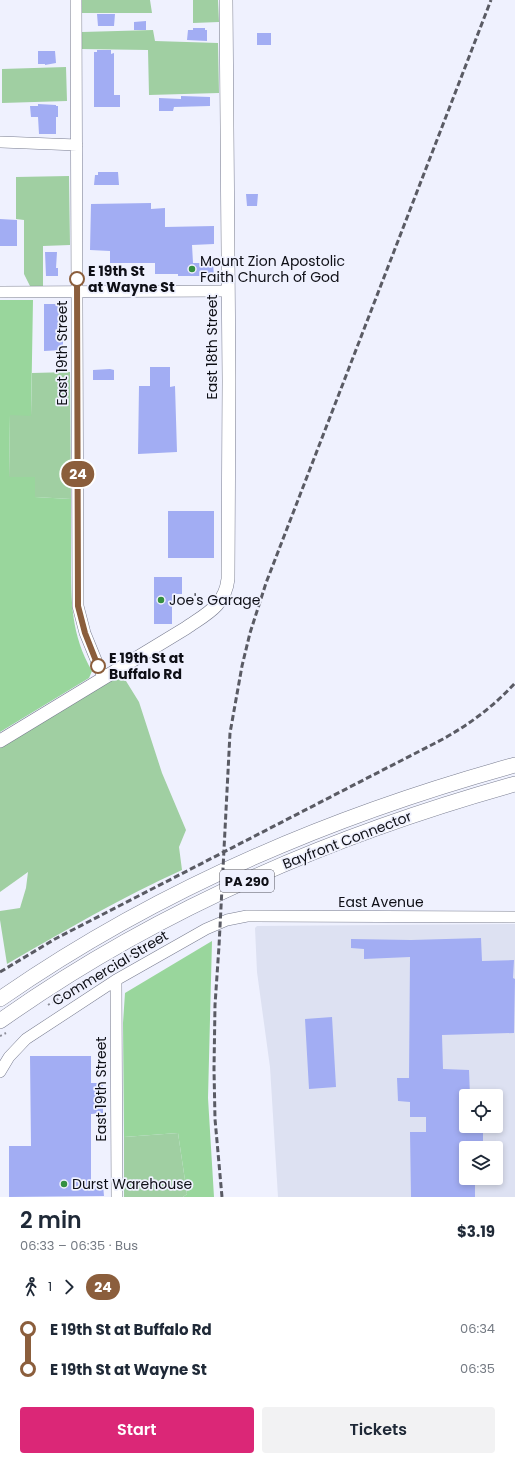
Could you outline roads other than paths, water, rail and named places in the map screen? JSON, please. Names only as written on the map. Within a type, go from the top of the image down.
[{"type":"highway","name":"Bayfront Connector","points":[[0,999],[79,948],[140,913],[214,876],[290,841],[357,814],[428,790],[514,765]]},
{"type":"highway","name":"Bayfront Connector","points":[[5,1025],[83,967],[194,906],[261,874],[310,852],[362,832],[430,809],[515,784]]},
{"type":"main road","name":"East 18th Street","points":[[103,677],[186,628],[209,612],[224,596],[228,579],[226,0]]},
{"type":"main road","points":[[0,740],[103,677]]},
{"type":"street","name":"East 19th Street","points":[[76,0],[78,606],[85,633],[103,677]]},
{"type":"street","points":[[1,142],[77,145]]},
{"type":"street","points":[[0,292],[228,291]]},
{"type":"street","name":"East Avenue","points":[[247,916],[515,917]]},
{"type":"street","name":"Commercial Street","points":[[1,1070],[13,1052],[26,1039],[116,980],[206,929],[227,920],[247,916]]},
{"type":"street","name":"East 19th Street","points":[[116,980],[117,1197]]},
{"type":"railway","points":[[222,1197],[215,1119],[215,1005],[230,733],[242,666],[250,633],[266,583],[491,0]]},
{"type":"railway","points":[[0,972],[55,939],[443,739],[481,714],[515,683]]},
{"type":"place","name":"Mount Zion Apostolic Faith Church of God","points":[[192,269]]},
{"type":"place","name":"E 19th St at Wayne St","points":[[77,279]]},
{"type":"place","name":"Joe's Garage","points":[[161,600]]},
{"type":"place","name":"E 19th St at Buffalo Rd","points":[[98,666]]},
{"type":"place","name":"Durst Warehouse","points":[[64,1184]]}]
